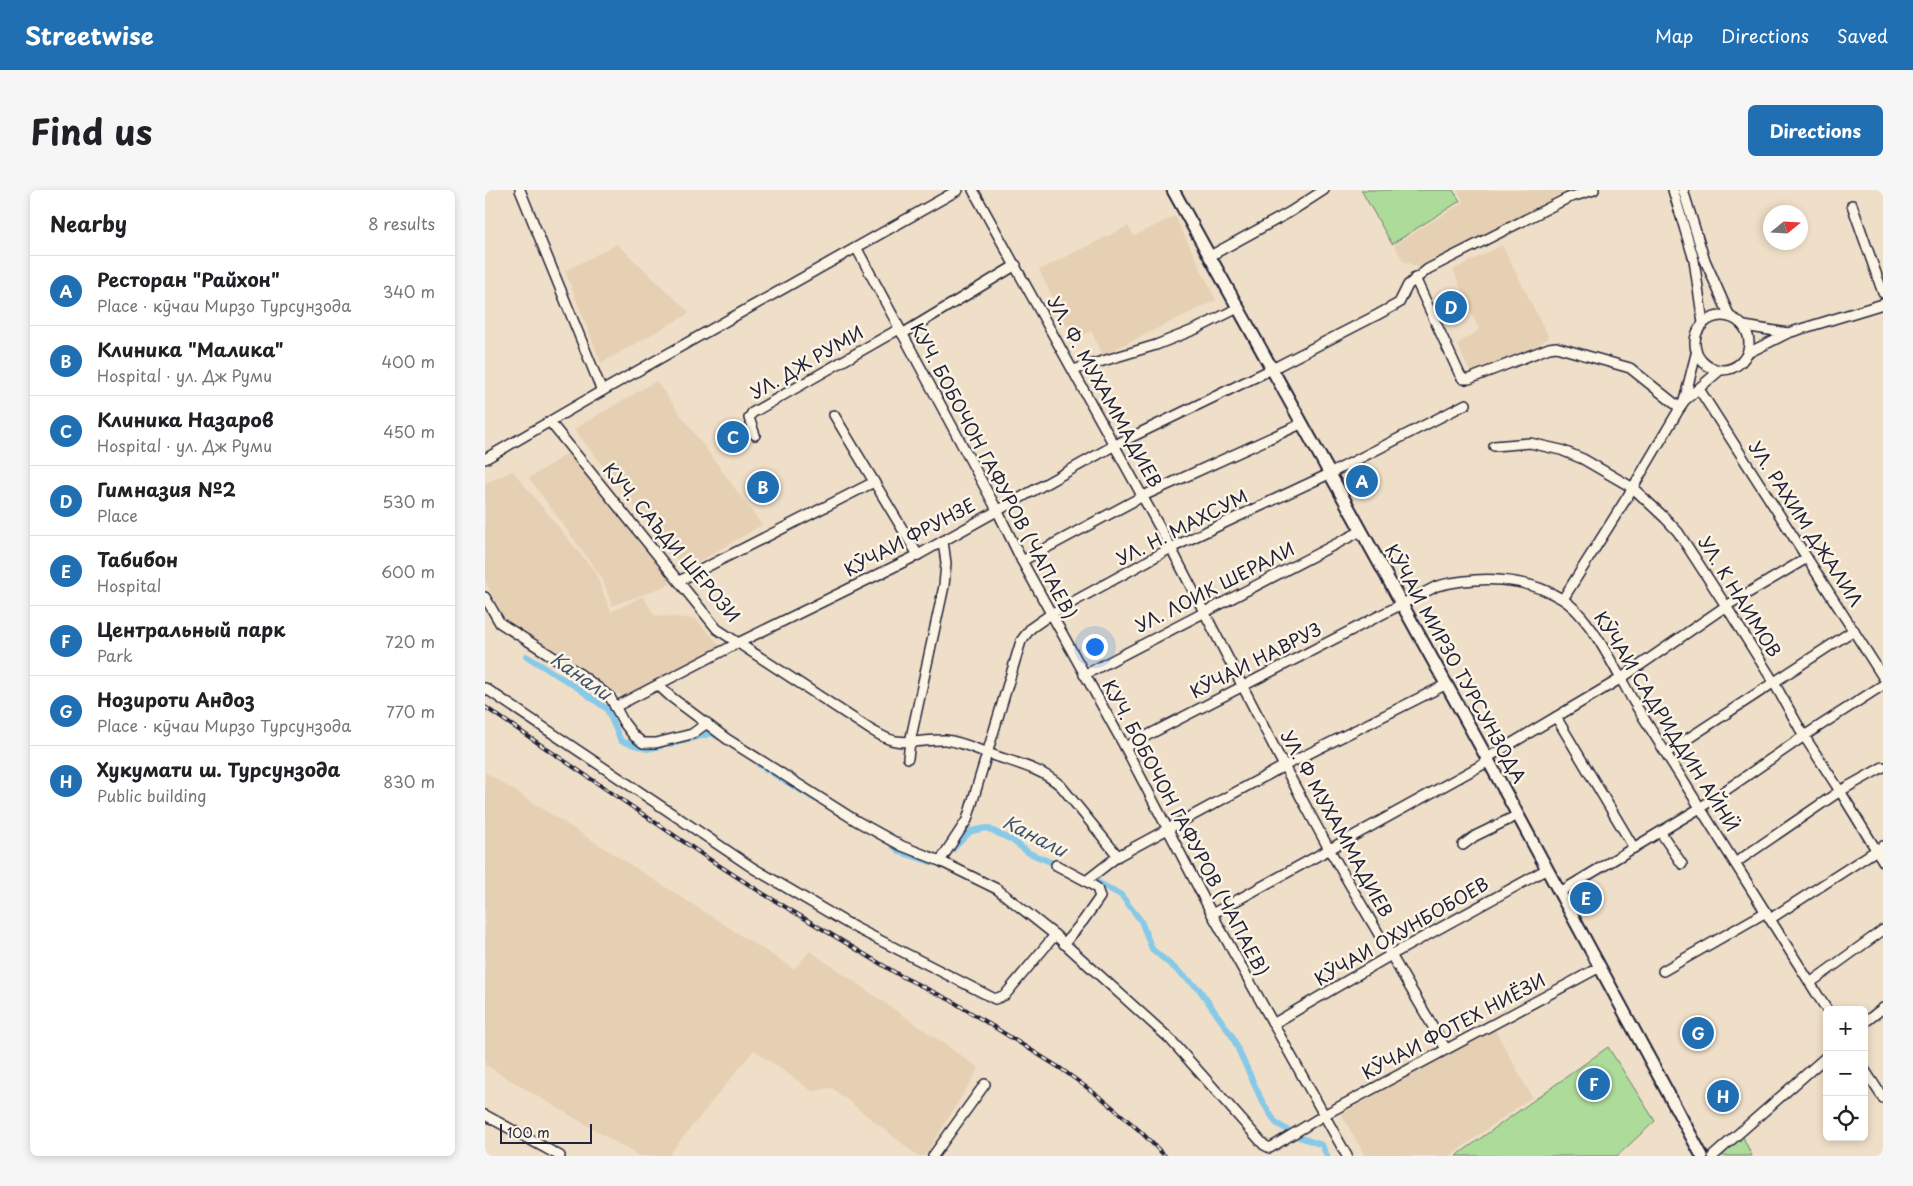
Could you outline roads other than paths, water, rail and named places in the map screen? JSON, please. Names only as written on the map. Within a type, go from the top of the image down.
[{"type":"main road","name":"КӮЧАИ МИРЗО ТУРСУНЗОДА","points":[[1173,190],[1273,369],[1301,424],[1447,684],[1702,1156]]},
{"type":"street","points":[[520,190],[602,391]]},
{"type":"street","points":[[487,457],[959,190]]},
{"type":"street","name":"УЛ. Ф. МУХАММАДИЕВ","points":[[973,190],[1205,611]]},
{"type":"street","points":[[1210,256],[1290,212],[1324,190]]},
{"type":"street","points":[[1594,190],[1568,198],[1427,269],[1415,278],[1463,378],[1469,379],[1549,348],[1557,347],[1629,368],[1682,404]]},
{"type":"street","points":[[1673,190],[1694,260],[1703,323]]},
{"type":"street","points":[[1683,190],[1704,258],[1730,317]]},
{"type":"street","points":[[1852,205],[1883,294]]},
{"type":"street","name":"КУЧ. БОБОЧОН ГАФУРОВ (ЧАПАЕВ)","points":[[857,249],[997,510],[1021,561],[1125,747],[1212,914],[1347,1156]]},
{"type":"street","points":[[901,331],[1016,265]]},
{"type":"street","name":"КӮЧАИ ФРУНЗЕ","points":[[615,707],[918,555],[1115,445],[1273,369],[1399,303],[1408,285],[1415,278]]},
{"type":"street","points":[[1682,404],[1719,371],[1737,367],[1748,353],[1788,333],[1883,304]]},
{"type":"street","points":[[1073,370],[1156,345],[1197,329],[1238,308]]},
{"type":"street","points":[[1563,599],[1633,488],[1682,404],[1696,354],[1694,340],[1703,323],[1715,316],[1730,317],[1744,326],[1788,333]]},
{"type":"street","points":[[1744,326],[1749,339],[1748,353]]},
{"type":"street","name":"УЛ. ДЖ РУМИ","points":[[755,435],[749,418],[752,413],[901,331]]},
{"type":"street","points":[[1696,354],[1703,365],[1719,371]]},
{"type":"street","name":"УЛ. РАХИМ ДЖАЛИЛ","points":[[1699,389],[1883,677]]},
{"type":"street","name":"УЛ. Н. МАХСУМ","points":[[939,861],[967,820],[1021,641],[1031,628],[1051,614],[1171,548],[1329,474],[1466,404]]},
{"type":"street","points":[[834,415],[918,555]]},
{"type":"street","name":"КУЧ. САЪДИ ШЕРОЗИ","points":[[550,422],[717,629],[871,730],[895,742],[928,739],[948,740],[1037,770],[1052,778],[1061,786],[1118,856]]},
{"type":"street","points":[[1021,561],[1143,496],[1301,424]]},
{"type":"street","name":"УЛ. К НАИМОВ","points":[[1494,446],[1530,443],[1561,450],[1583,459],[1633,488],[1679,532],[1773,681],[1804,736],[1879,849],[1883,862]]},
{"type":"street","points":[[679,581],[874,482]]},
{"type":"street","name":"УЛ. ЛОИК ШЕРАЛИ","points":[[1084,674],[1361,531]]},
{"type":"street","points":[[908,758],[944,586],[946,563],[943,541]]},
{"type":"street","points":[[1212,914],[1488,760],[1620,679],[1726,606],[1807,558]]},
{"type":"street","name":"КӮЧАИ САДРИДДИН АЙНӢ","points":[[1402,604],[1437,586],[1456,581],[1491,579],[1517,581],[1534,586],[1563,599],[1587,623],[1824,1006]]},
{"type":"street","points":[[485,598],[500,623],[610,697],[627,728],[643,742],[656,743],[692,734],[707,723]]},
{"type":"street","name":"КӮЧАИ НАВРУЗ","points":[[1125,747],[1402,604]]},
{"type":"street","name":"УЛ. Ф МУХАММАДИЕВ","points":[[1205,611],[1284,766],[1329,849],[1446,1049]]},
{"type":"street","points":[[1666,753],[1773,681],[1854,630]]},
{"type":"street","points":[[1086,881],[1118,856],[1284,766],[1447,684]]},
{"type":"street","points":[[1559,892],[1700,808],[1883,684]]},
{"type":"street","points":[[658,685],[671,698],[727,739],[855,820],[902,846],[939,861],[997,889],[1064,944],[1100,897],[1097,888],[1056,865]]},
{"type":"street","points":[[485,688],[753,868],[852,926],[995,999],[1005,995],[1055,935]]},
{"type":"street","points":[[1556,717],[1634,848]]},
{"type":"street","points":[[1735,863],[1840,791],[1883,767]]},
{"type":"street","points":[[1463,845],[1475,836],[1518,815]]},
{"type":"street","points":[[1661,832],[1682,864]]},
{"type":"street","points":[[1663,971],[1768,916],[1879,849]]},
{"type":"street","name":"КӮЧАИ ОХУНБОБОЕВ","points":[[1273,1024],[1391,955],[1547,869]]},
{"type":"street","points":[[1810,983],[1883,930]]},
{"type":"street","name":"КӮЧАИ ФОТЕХ НИЁЗИ","points":[[1064,944],[1178,1047],[1264,1145],[1270,1148],[1323,1115],[1600,967]]},
{"type":"street","points":[[1868,1021],[1883,1008]]},
{"type":"street","points":[[1713,1156],[1823,1060]]},
{"type":"street","points":[[1868,1075],[1883,1097]]},
{"type":"street","points":[[933,1156],[985,1084]]},
{"type":"street","points":[[485,1115],[560,1156]]},
{"type":"waterway","name":"Канали","points":[[526,656],[578,688],[607,709],[621,741],[647,749],[661,746]]},
{"type":"waterway","name":"Канали","points":[[671,744],[712,733],[718,737]]},
{"type":"waterway","name":"Канали","points":[[759,765],[815,799]]},
{"type":"waterway","name":"Канали","points":[[947,855],[971,831],[987,828],[1012,840],[1029,853],[1060,866]]},
{"type":"waterway","name":"Канали","points":[[888,841],[900,852],[931,862],[934,861]]},
{"type":"waterway","name":"Канали","points":[[1088,877],[1121,895],[1141,921],[1152,949],[1199,989],[1232,1036],[1262,1101],[1276,1123],[1299,1137],[1322,1145],[1327,1156]]},
{"type":"railway","points":[[485,707],[762,893],[901,976],[952,1001],[1060,1068],[1104,1100],[1140,1131],[1165,1156]]},
{"type":"place","name":"Гимназия №2","points":[[1451,307]]},
{"type":"place","name":"Клиника Назаров","points":[[733,437]]},
{"type":"place","name":"Ресторан \"Райхон\"","points":[[1362,481]]},
{"type":"place","name":"Клиника \"Малика\"","points":[[763,487]]},
{"type":"place","name":"Табибон","points":[[1586,898]]},
{"type":"place","name":"Нозироти Андоз","points":[[1698,1033]]},
{"type":"place","name":"Центральный парк","points":[[1594,1084]]},
{"type":"place","name":"Хукумати ш. Турсунзода","points":[[1723,1096]]}]
